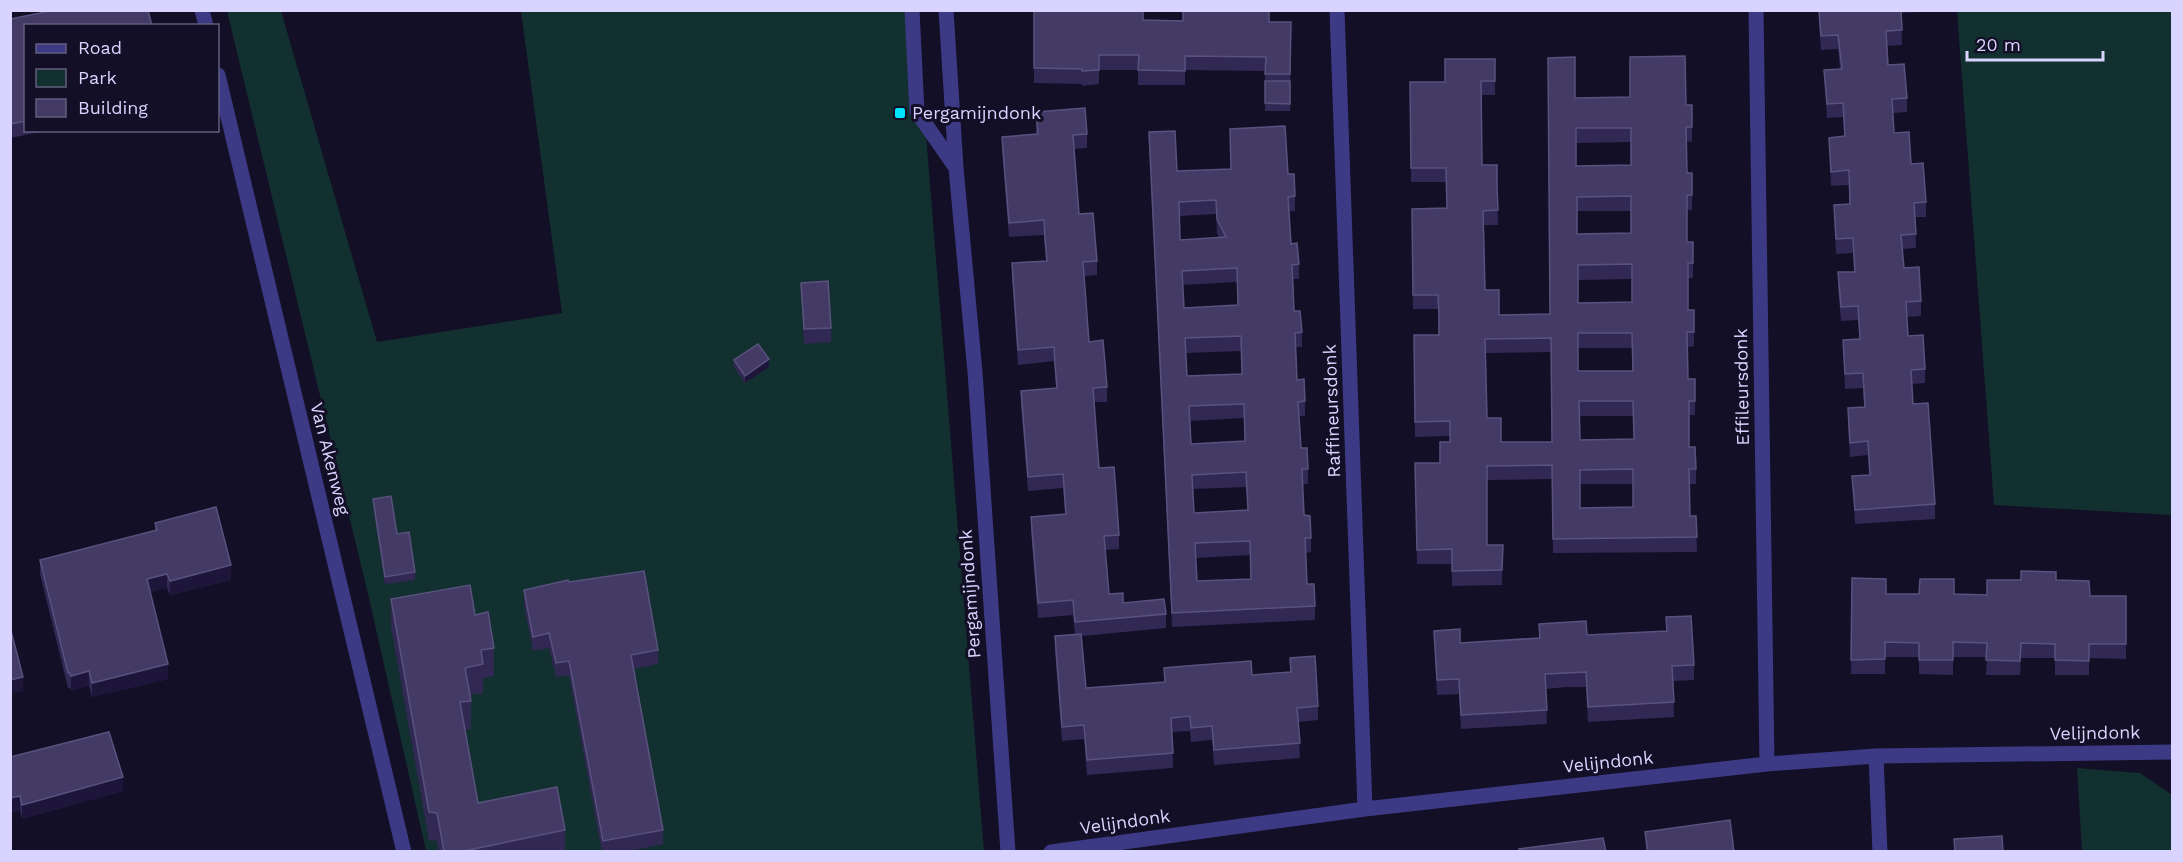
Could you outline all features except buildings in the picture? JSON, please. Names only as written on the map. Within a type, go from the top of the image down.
[{"type":"street","points":[[912,10],[917,112],[956,168]]},
{"type":"street","name":"Pergamijndonk","points":[[946,10],[956,168],[975,372],[1008,852]]},
{"type":"street","name":"Raffineursdonk","points":[[1337,10],[1365,809]]},
{"type":"street","name":"Effileursdonk","points":[[1756,10],[1767,764]]},
{"type":"street","name":"Van Akenweg","points":[[219,79],[404,852]]},
{"type":"street","name":"Velijndonk","points":[[1051,852],[1365,809],[1767,764],[1876,756],[2172,752]]},
{"type":"street","points":[[1876,756],[1880,852]]},
{"type":"green space","points":[[227,11],[281,11],[377,342],[562,313],[521,11],[916,11],[984,851],[426,851],[369,598]]},
{"type":"green space","points":[[1957,11],[2172,11],[2172,515],[1994,505]]},
{"type":"green space","points":[[2077,768],[2140,773],[2172,795],[2172,851],[2082,851]]},
{"type":"place","name":"Pergamijndonk","points":[[900,113]]}]
